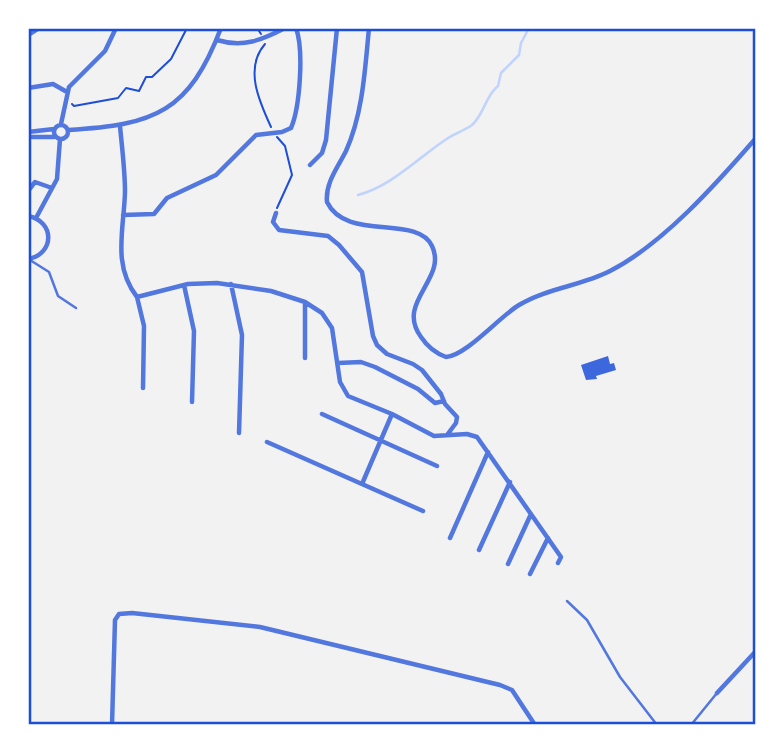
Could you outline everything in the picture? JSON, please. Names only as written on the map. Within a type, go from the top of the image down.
[{"type":"street","points":[[28,35],[39,28]]},
{"type":"street","points":[[28,132],[54,129],[61,124],[67,92],[75,80],[106,51],[116,28]]},
{"type":"street","points":[[61,124],[68,130],[120,126],[161,113],[186,94],[200,74],[222,28]]},
{"type":"street","points":[[217,40],[243,44],[265,38],[285,28]]},
{"type":"street","points":[[122,215],[154,214],[170,197],[216,175],[256,135],[291,128],[301,45],[296,28]]},
{"type":"street","points":[[310,165],[325,147],[337,28]]},
{"type":"street","points":[[369,28],[358,112],[346,150],[328,187],[327,202],[336,214],[353,222],[413,232],[429,241],[435,253],[434,265],[414,308],[412,319],[425,342],[446,357],[459,353],[523,303],[544,293],[605,274],[635,256],[708,191],[756,138]]},
{"type":"street","points":[[28,88],[53,84],[67,92]]},
{"type":"street","points":[[120,126],[125,183],[121,261],[144,326],[143,388]]},
{"type":"street","points":[[36,218],[58,176],[58,138],[54,129]]},
{"type":"street","points":[[28,137],[65,138],[68,130]]},
{"type":"street","points":[[28,191],[35,182],[52,188]]},
{"type":"street","points":[[276,213],[273,223],[279,230],[328,236],[358,266],[362,272],[377,345],[387,354],[419,367],[438,390],[457,419],[447,436]]},
{"type":"street","points":[[28,216],[36,218],[46,226],[49,238],[48,245],[40,255],[28,259]]},
{"type":"street","points":[[136,298],[184,285],[231,284],[282,293],[305,302],[322,313],[330,323],[335,337],[341,386],[348,396],[435,436],[474,435],[489,451],[561,557],[558,563]]},
{"type":"street","points":[[231,284],[242,335],[239,433]]},
{"type":"street","points":[[184,285],[194,331],[192,402]]},
{"type":"street","points":[[305,302],[305,358]]},
{"type":"street","points":[[338,363],[365,363],[412,386],[435,403],[443,401]]},
{"type":"street","points":[[321,414],[437,466]]},
{"type":"street","points":[[362,484],[392,414]]},
{"type":"street","points":[[267,442],[423,512]]},
{"type":"street","points":[[450,538],[489,451]]},
{"type":"street","points":[[479,550],[510,482]]},
{"type":"street","points":[[508,564],[531,513]]},
{"type":"street","points":[[530,574],[548,538]]},
{"type":"street","points":[[112,725],[115,620],[119,614],[132,613],[260,627],[500,685],[515,694],[535,725]]},
{"type":"street","points":[[717,693],[756,651]]},
{"type":"lane","points":[[28,259],[49,272],[58,296],[76,308]]},
{"type":"lane","points":[[567,601],[587,620],[620,677],[657,725]]},
{"type":"lane","points":[[691,725],[717,693]]},
{"type":"path","points":[[66,100],[74,106],[118,98],[127,88],[139,91],[146,77],[152,77],[171,59],[187,28]]},
{"type":"path","points":[[257,28],[267,42],[258,52],[254,79],[262,109],[273,132],[285,146],[292,175],[277,205],[276,213]]},
{"type":"building","points":[[608,356],[610,364],[614,363],[616,370],[596,376],[597,379],[586,380],[581,365]]},
{"type":"waterway","points":[[358,195],[394,178],[448,138],[472,125],[498,86],[501,73],[519,55],[521,43],[529,28]]}]
